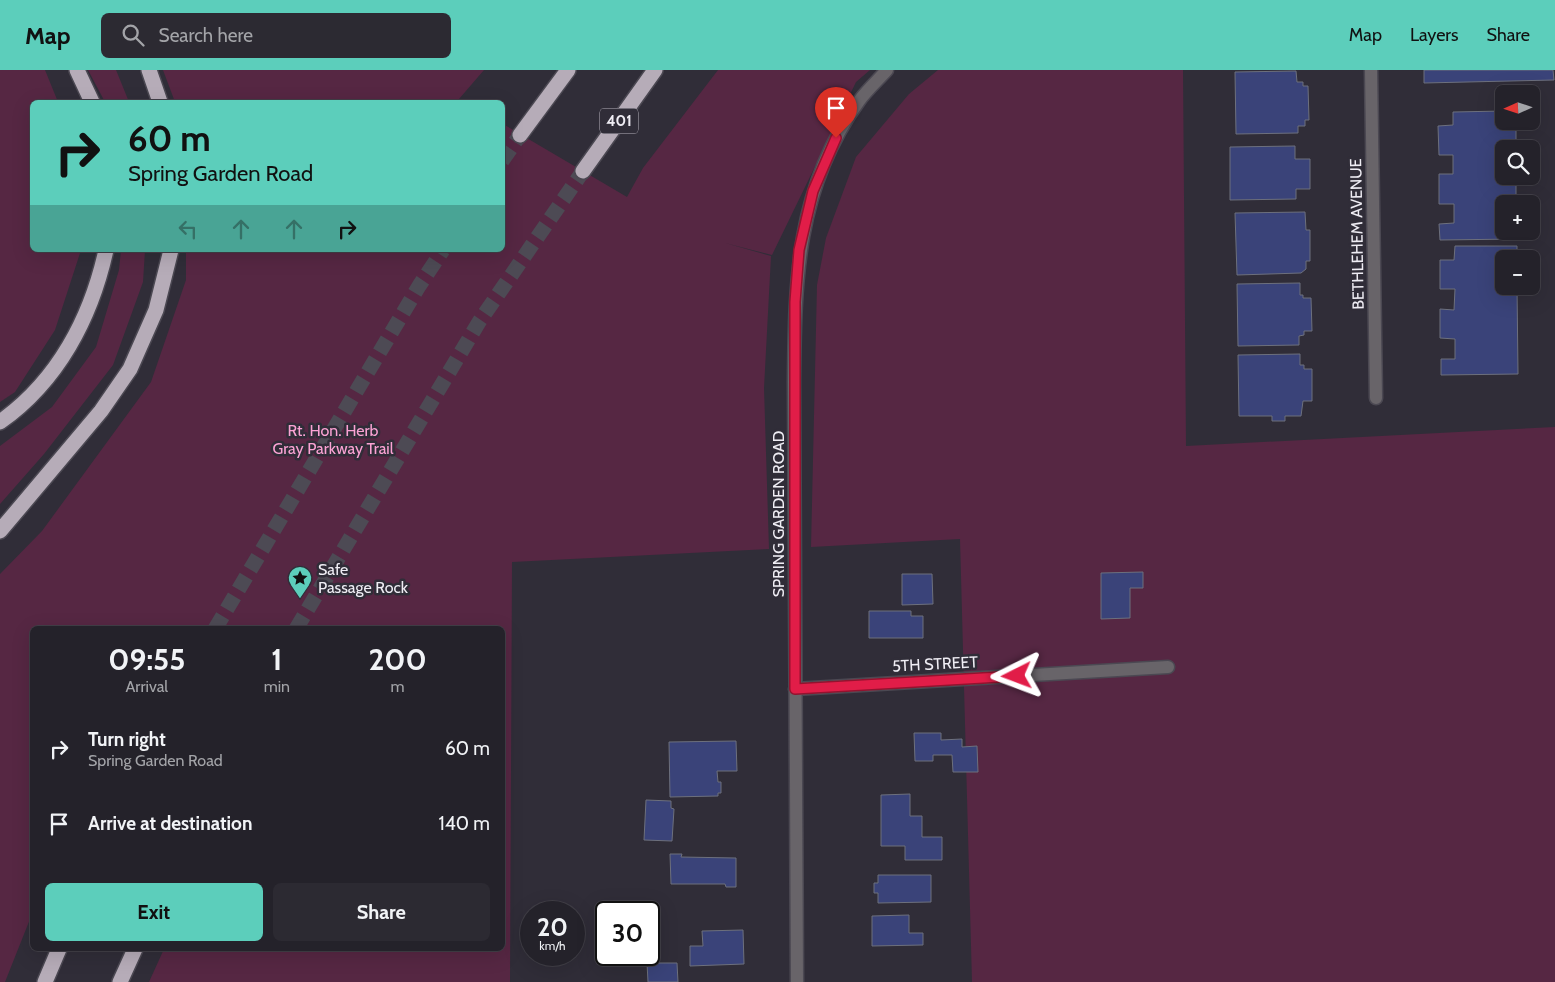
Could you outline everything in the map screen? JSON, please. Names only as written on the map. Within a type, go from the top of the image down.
[{"type":"highway","points":[[77,70],[91,100]]},
{"type":"highway","points":[[149,70],[159,100]]},
{"type":"highway","points":[[520,135],[568,70]]},
{"type":"highway","name":"401","points":[[583,171],[654,70]]},
{"type":"highway","points":[[0,422],[15,412],[41,386],[66,352],[87,313],[99,282],[106,252]]},
{"type":"highway","points":[[0,531],[101,412],[130,369],[156,310],[170,252]]},
{"type":"highway","points":[[45,982],[58,951]]},
{"type":"highway","points":[[120,982],[134,951]]},
{"type":"street","name":"SPRING GARDEN ROAD","points":[[797,982],[794,382],[795,302],[799,250],[813,191],[836,138],[859,100],[887,70]]},
{"type":"street","name":"BETHLEHEM AVENUE","points":[[1371,70],[1376,398]]},
{"type":"street","name":"5TH STREET","points":[[795,689],[1168,667]]},
{"type":"green space","points":[[0,70],[45,70],[57,100],[30,100],[30,252],[80,252],[55,330],[15,392],[0,402]]},
{"type":"green space","points":[[88,70],[116,70],[128,100],[104,100]]},
{"type":"green space","points":[[163,70],[484,70],[459,99],[461,100],[174,100]]},
{"type":"green space","name":"Rt. Hon. Herb Gray Parkway Trail","points":[[718,70],[870,70],[856,82],[772,255],[725,243],[771,256],[764,388],[769,549],[512,562],[510,982],[149,982],[163,951],[505,951],[505,626],[30,626],[30,919],[5,982],[0,982],[0,574],[42,531],[151,382],[186,280],[186,252],[505,252],[505,125],[627,197],[643,168]]},
{"type":"green space","points":[[938,70],[1183,70],[1186,446],[1555,427],[1555,982],[972,982],[960,539],[811,547],[817,285],[826,238],[856,157],[909,94]]},
{"type":"green space","points":[[121,252],[145,252],[143,282],[113,365],[44,454],[0,504],[0,446],[52,407],[96,347],[119,270]]},
{"type":"building","points":[[1424,70],[1553,70],[1554,80],[1424,83]]},
{"type":"building","points":[[1296,71],[1297,82],[1303,82],[1303,86],[1308,86],[1309,120],[1305,120],[1305,126],[1298,126],[1298,133],[1236,134],[1235,72]]},
{"type":"building","points":[[1495,111],[1495,130],[1516,130],[1516,140],[1495,140],[1495,185],[1516,185],[1516,195],[1495,195],[1495,239],[1440,240],[1439,224],[1454,223],[1454,204],[1439,204],[1439,174],[1453,174],[1453,155],[1439,155],[1438,126],[1453,125],[1453,112]]},
{"type":"building","points":[[1295,146],[1295,159],[1310,159],[1310,189],[1296,189],[1296,199],[1230,200],[1230,147]]},
{"type":"building","points":[[1305,212],[1306,230],[1310,230],[1310,261],[1306,261],[1306,269],[1301,273],[1237,275],[1235,213]]},
{"type":"building","points":[[1455,246],[1517,246],[1517,250],[1495,250],[1495,295],[1517,295],[1518,374],[1441,375],[1441,359],[1455,359],[1455,339],[1440,338],[1440,309],[1454,310],[1455,289],[1440,289],[1440,260],[1454,260]]},
{"type":"building","points":[[1300,283],[1300,295],[1303,295],[1303,298],[1311,298],[1312,331],[1304,331],[1304,335],[1299,336],[1299,345],[1238,346],[1237,284]]},
{"type":"building","points":[[1300,354],[1300,365],[1304,365],[1304,369],[1312,369],[1312,401],[1303,401],[1301,416],[1285,416],[1285,421],[1272,421],[1272,416],[1239,416],[1238,355]]},
{"type":"building","points":[[1143,572],[1143,588],[1130,588],[1130,618],[1101,619],[1101,573]]},
{"type":"building","points":[[902,574],[932,574],[933,604],[902,605]]},
{"type":"building","points":[[869,611],[911,611],[911,616],[923,616],[923,638],[869,638]]},
{"type":"building","points":[[914,733],[941,733],[941,740],[962,739],[962,747],[977,746],[978,772],[953,772],[952,755],[933,755],[933,761],[915,761]]},
{"type":"building","points":[[736,741],[737,771],[717,771],[718,782],[721,782],[721,793],[718,793],[718,796],[670,797],[669,742]]},
{"type":"building","points":[[910,794],[910,816],[922,816],[922,837],[942,837],[942,860],[905,860],[905,846],[881,846],[881,795]]},
{"type":"building","points":[[646,800],[671,801],[671,808],[674,809],[672,841],[644,840]]},
{"type":"building","points":[[670,854],[682,854],[681,857],[736,858],[736,887],[726,887],[725,884],[671,884]]},
{"type":"building","points":[[878,875],[931,875],[931,902],[878,903],[878,893],[874,893],[874,883],[878,883]]},
{"type":"building","points":[[909,915],[909,933],[923,933],[923,945],[872,946],[872,916]]},
{"type":"building","points":[[743,930],[744,964],[690,966],[690,946],[703,946],[702,931]]},
{"type":"building","points":[[660,963],[677,963],[678,982],[648,982],[647,966],[660,966]]},
{"type":"tunnel","points":[[505,157],[520,135]]},
{"type":"tunnel","points":[[298,626],[479,322],[583,171]]},
{"type":"tunnel","points":[[217,626],[419,286],[442,252]]},
{"type":"place","name":"Safe Passage Rock","points":[[300,599]]},
{"type":"route","points":[[836,138],[813,191],[799,250],[795,302],[795,689],[1017,676]]}]
